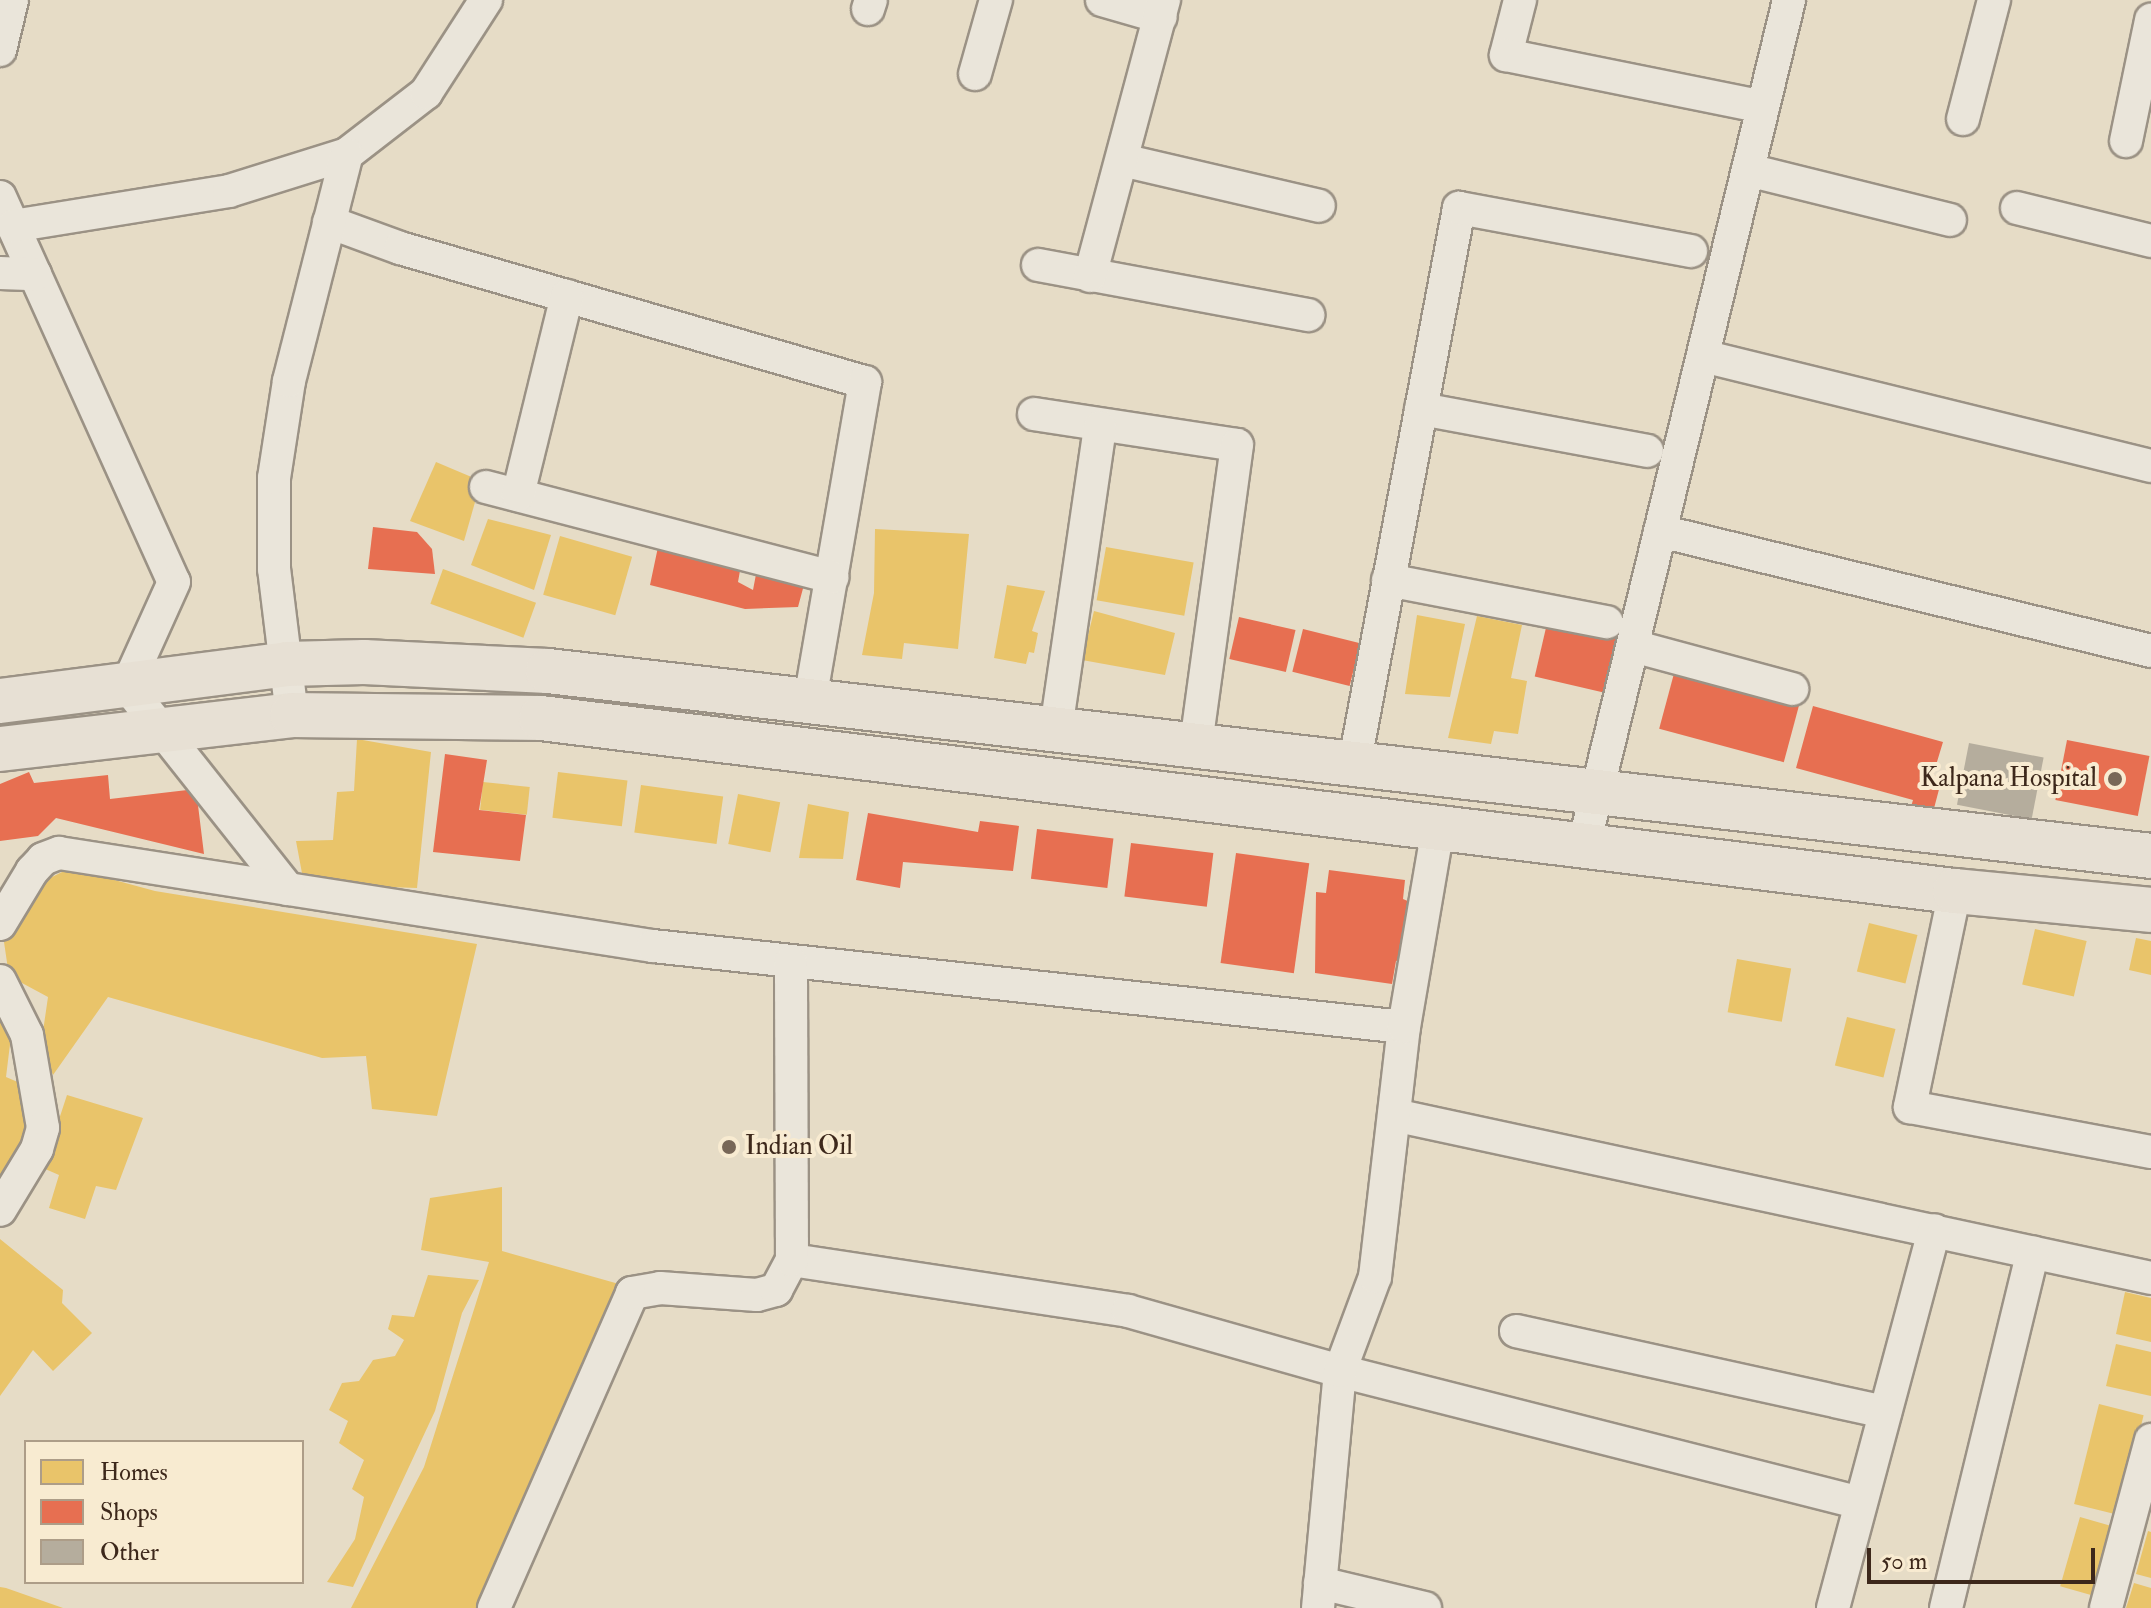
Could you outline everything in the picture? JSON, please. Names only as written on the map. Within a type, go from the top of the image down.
[{"type":"highway","points":[[0,701],[287,664],[364,662],[548,671],[1597,795],[2151,856]]},
{"type":"highway","points":[[0,749],[159,733],[292,715],[541,718],[688,732],[1438,829],[1955,891],[2151,910]]},
{"type":"street","points":[[0,50],[12,0]]},
{"type":"street","points":[[288,889],[159,733],[127,686],[174,582],[7,212],[229,191],[347,154],[426,93],[486,0]]},
{"type":"street","points":[[975,74],[996,0]]},
{"type":"street","points":[[1090,276],[1162,8],[1102,0]]},
{"type":"street","points":[[1520,0],[1506,55],[1763,107]]},
{"type":"street","points":[[1584,845],[1789,0]]},
{"type":"street","points":[[1963,119],[1994,0]]},
{"type":"street","points":[[2126,141],[2151,20]]},
{"type":"street","points":[[292,715],[274,569],[274,478],[289,381],[347,154]]},
{"type":"street","points":[[1122,160],[1319,206]]},
{"type":"street","points":[[1748,170],[1950,220]]},
{"type":"street","points":[[1354,766],[1459,208],[1691,251]]},
{"type":"street","points":[[2017,208],[2151,241]]},
{"type":"street","points":[[329,222],[567,296],[865,382],[810,701]]},
{"type":"street","points":[[1038,265],[1308,315]]},
{"type":"street","points":[[0,273],[35,274]]},
{"type":"street","points":[[518,495],[567,296]]},
{"type":"street","points":[[1703,356],[2151,466]]},
{"type":"street","points":[[1421,409],[1647,451]]},
{"type":"street","points":[[1034,414],[1100,427],[1237,445],[1196,746]]},
{"type":"street","points":[[1056,729],[1100,427]]},
{"type":"street","points":[[486,487],[832,577]]},
{"type":"street","points":[[1660,531],[2151,651]]},
{"type":"street","points":[[1388,580],[1607,622]]},
{"type":"street","points":[[1633,646],[1792,689]]},
{"type":"street","points":[[1425,1608],[1319,1596],[1340,1371],[1375,1277],[1404,1027],[1438,829]]},
{"type":"street","points":[[0,924],[32,871],[43,859],[59,853],[653,946],[1404,1027]]},
{"type":"street","points":[[1955,891],[1910,1107],[2151,1152]]},
{"type":"street","points":[[494,1608],[632,1293],[660,1288],[757,1295],[776,1290],[792,1260],[791,962]]},
{"type":"street","points":[[0,981],[27,1035],[43,1128],[37,1149],[0,1210]]},
{"type":"street","points":[[1394,1115],[2151,1278]]},
{"type":"street","points":[[1833,1608],[1934,1230]]},
{"type":"street","points":[[1946,1608],[2033,1252]]},
{"type":"street","points":[[792,1260],[1128,1311],[1340,1371],[1860,1503]]},
{"type":"street","points":[[1516,1331],[1885,1412]]},
{"type":"street","points":[[2106,1608],[2151,1440]]},
{"type":"building: Homes","points":[[436,462],[481,481],[464,541],[410,521]]},
{"type":"building: Homes","points":[[488,519],[551,535],[534,590],[471,565]]},
{"type":"building: Homes","points":[[875,529],[969,534],[958,649],[904,643],[902,659],[862,655],[874,593]]},
{"type":"building: Homes","points":[[560,536],[632,557],[615,615],[543,595]]},
{"type":"building: Homes","points":[[1106,547],[1194,562],[1184,616],[1097,600]]},
{"type":"building: Homes","points":[[443,569],[536,603],[523,638],[430,604]]},
{"type":"building: Homes","points":[[1007,585],[1045,591],[1032,631],[1038,633],[1034,653],[1029,652],[1026,664],[994,658]]},
{"type":"building: Homes","points":[[1094,611],[1175,633],[1165,675],[1082,660]]},
{"type":"building: Homes","points":[[1417,615],[1465,624],[1450,697],[1405,694]]},
{"type":"building: Homes","points":[[1477,616],[1522,625],[1511,678],[1527,681],[1518,734],[1494,731],[1491,744],[1448,738]]},
{"type":"building: Homes","points":[[357,739],[431,752],[417,888],[304,884],[296,841],[333,840],[337,792],[354,791]]},
{"type":"building: Homes","points":[[558,772],[627,781],[622,826],[552,818]]},
{"type":"building: Homes","points":[[483,782],[530,787],[527,815],[480,810]]},
{"type":"building: Homes","points":[[641,785],[723,797],[717,844],[634,833]]},
{"type":"building: Homes","points":[[738,794],[780,802],[770,852],[728,844]]},
{"type":"building: Homes","points":[[808,804],[849,812],[843,859],[799,858]]},
{"type":"building: Homes","points":[[70,868],[155,891],[477,944],[437,1116],[372,1109],[366,1056],[322,1058],[108,997],[53,1075],[41,1045],[48,997],[9,976],[4,942],[21,906],[42,882]]},
{"type":"building: Homes","points":[[1869,923],[1918,935],[1905,984],[1857,972]]},
{"type":"building: Homes","points":[[2035,929],[2087,941],[2074,996],[2022,985]]},
{"type":"building: Homes","points":[[2136,938],[2151,941],[2151,975],[2129,970]]},
{"type":"building: Homes","points":[[1737,959],[1791,969],[1782,1022],[1728,1012]]},
{"type":"building: Homes","points":[[1847,1017],[1896,1029],[1883,1078],[1835,1066]]},
{"type":"building: Homes","points":[[0,1020],[12,1028],[6,1077],[27,1086],[23,1112],[32,1124],[0,1186]]},
{"type":"building: Homes","points":[[67,1095],[143,1118],[116,1190],[96,1186],[85,1219],[49,1208],[59,1175],[43,1168]]},
{"type":"building: Homes","points":[[502,1187],[502,1251],[619,1284],[481,1608],[351,1608],[424,1467],[489,1262],[421,1250],[430,1198]]},
{"type":"building: Homes","points":[[0,1239],[63,1290],[62,1303],[92,1333],[53,1371],[33,1350],[0,1396]]},
{"type":"building: Homes","points":[[428,1275],[479,1280],[462,1313],[435,1411],[353,1587],[327,1582],[355,1539],[364,1497],[352,1489],[364,1460],[339,1443],[348,1421],[329,1410],[342,1383],[359,1381],[373,1360],[395,1356],[404,1340],[388,1329],[392,1315],[414,1317]]},
{"type":"building: Homes","points":[[2125,1292],[2151,1298],[2151,1342],[2116,1334]]},
{"type":"building: Homes","points":[[2116,1344],[2151,1352],[2151,1396],[2106,1386]]},
{"type":"building: Homes","points":[[2099,1404],[2144,1415],[2119,1515],[2074,1504]]},
{"type":"building: Homes","points":[[2080,1517],[2122,1529],[2102,1598],[2060,1586]]},
{"type":"building: Homes","points":[[2148,1531],[2151,1532],[2151,1578],[2136,1574]]},
{"type":"building: Homes","points":[[2134,1583],[2151,1588],[2151,1608],[2126,1608]]},
{"type":"building: Homes","points":[[0,1587],[6,1588],[63,1608],[0,1608]]},
{"type":"building: Shops","points":[[373,527],[417,532],[432,549],[435,574],[368,569]]},
{"type":"building: Shops","points":[[658,547],[741,565],[738,582],[753,590],[757,569],[805,581],[798,607],[745,609],[650,585]]},
{"type":"building: Shops","points":[[1239,617],[1296,630],[1286,672],[1229,659]]},
{"type":"building: Shops","points":[[1548,619],[1620,636],[1607,693],[1535,676]]},
{"type":"building: Shops","points":[[1303,629],[1360,643],[1350,686],[1292,672]]},
{"type":"building: Shops","points":[[1676,666],[1801,699],[1784,762],[1659,729]]},
{"type":"building: Shops","points":[[1813,706],[1943,742],[1933,775],[1942,778],[1932,816],[1910,810],[1913,800],[1796,768]]},
{"type":"building: Shops","points":[[2067,740],[2149,756],[2138,816],[2055,800]]},
{"type":"building: Shops","points":[[445,754],[487,760],[479,810],[526,815],[520,861],[433,852]]},
{"type":"building: Shops","points":[[29,772],[34,783],[108,775],[110,799],[196,789],[204,854],[56,818],[38,836],[0,841],[0,784]]},
{"type":"building: Shops","points":[[868,813],[978,832],[980,821],[1019,826],[1013,871],[903,862],[900,888],[856,880]]},
{"type":"building: Shops","points":[[1037,829],[1113,838],[1107,888],[1031,879]]},
{"type":"building: Shops","points":[[1131,843],[1213,853],[1207,907],[1124,897]]},
{"type":"building: Shops","points":[[1236,853],[1309,863],[1294,973],[1221,963]]},
{"type":"building: Shops","points":[[1329,870],[1405,880],[1403,899],[1410,902],[1403,959],[1396,961],[1392,984],[1315,973],[1316,892],[1326,893]]},
{"type":"building: Other","points":[[1969,743],[2044,758],[2032,819],[1957,805]]},
{"type":"place","name":"Kalpana Hospital","points":[[2115,779]]},
{"type":"place","name":"Indian Oil","points":[[729,1147]]}]
